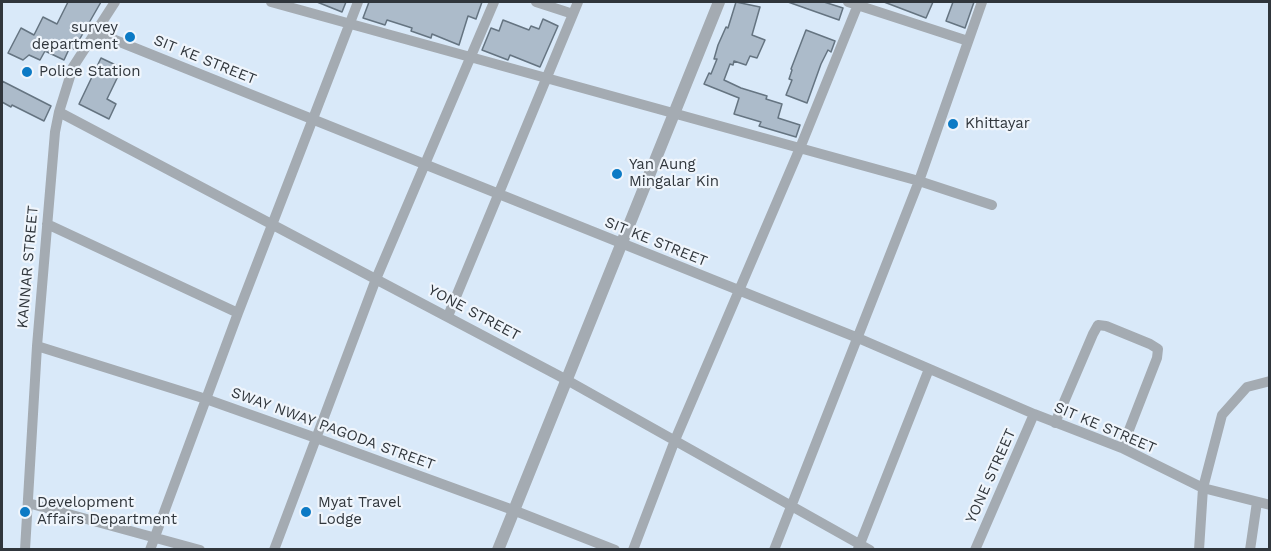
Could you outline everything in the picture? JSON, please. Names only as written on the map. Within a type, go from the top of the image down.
[{"type":"street","name":"KANNAR STREET","points":[[25,549],[37,346],[55,132],[73,67],[115,2]]},
{"type":"street","points":[[271,2],[919,181],[992,205]]},
{"type":"street","points":[[150,549],[358,2]]},
{"type":"street","points":[[274,549],[376,279],[427,164],[494,2]]},
{"type":"street","points":[[536,2],[573,14]]},
{"type":"street","points":[[448,316],[578,2]]},
{"type":"street","points":[[498,549],[719,2]]},
{"type":"street","points":[[774,549],[919,181],[982,2]]},
{"type":"street","points":[[633,549],[675,440],[800,148],[855,3],[968,41]]},
{"type":"street","name":"SIT KE STREET","points":[[95,32],[858,338],[1055,423],[1122,448],[1203,488],[1269,505]]},
{"type":"street","name":"YONE STREET","points":[[59,112],[565,379],[791,504],[859,547],[870,549]]},
{"type":"street","points":[[47,224],[238,313]]},
{"type":"street","points":[[1055,423],[1093,334],[1098,325],[1106,326],[1158,349],[1157,358],[1122,448]]},
{"type":"street","name":"SWAY NWAY PAGODA STREET","points":[[37,346],[206,399],[615,549]]},
{"type":"street","points":[[859,547],[929,369]]},
{"type":"street","points":[[1199,549],[1203,488],[1222,415],[1247,387],[1269,381]]},
{"type":"street","name":"YONE STREET","points":[[975,549],[1034,414]]},
{"type":"street","points":[[1250,549],[1257,502]]},
{"type":"street","points":[[28,503],[200,549]]},
{"type":"building","points":[[68,2],[101,2],[74,49],[70,47],[64,60],[45,51],[40,60],[29,55],[23,60],[8,53],[21,28],[34,35],[43,17],[57,24]]},
{"type":"building","points":[[317,2],[346,2],[342,12]]},
{"type":"building","points":[[369,2],[482,2],[476,19],[468,16],[459,45],[432,34],[431,38],[411,31],[412,28],[387,20],[385,25],[363,18]]},
{"type":"building","points":[[736,2],[760,7],[752,35],[765,40],[757,58],[750,56],[746,65],[734,61],[733,65],[730,64],[724,80],[782,104],[778,118],[800,125],[796,137],[759,126],[761,122],[734,114],[739,98],[704,84],[717,59],[714,59],[718,45],[726,27],[728,28]]},
{"type":"building","points":[[788,2],[824,2],[843,8],[839,20]]},
{"type":"building","points":[[884,2],[933,2],[926,18]]},
{"type":"building","points":[[953,2],[974,2],[965,28],[946,21]]},
{"type":"building","points":[[543,19],[558,26],[540,67],[510,55],[508,60],[482,50],[491,28],[499,31],[503,20],[529,30],[531,26],[539,29]]},
{"type":"building","points":[[806,30],[835,41],[831,52],[828,50],[821,64],[807,103],[786,95],[792,80],[789,79],[791,69]]},
{"type":"building","points":[[101,58],[122,68],[107,99],[116,104],[109,119],[79,104]]},
{"type":"building","points":[[2,81],[51,106],[44,121],[2,102]]},
{"type":"place","name":"survey department","points":[[130,37]]},
{"type":"place","name":"Police Station","points":[[27,72]]},
{"type":"place","name":"Khittayar","points":[[953,124]]},
{"type":"place","name":"Yan Aung Mingalar Kin","points":[[617,174]]},
{"type":"place","name":"Development Affairs Department","points":[[25,512]]},
{"type":"place","name":"Myat Travel Lodge","points":[[306,512]]}]
